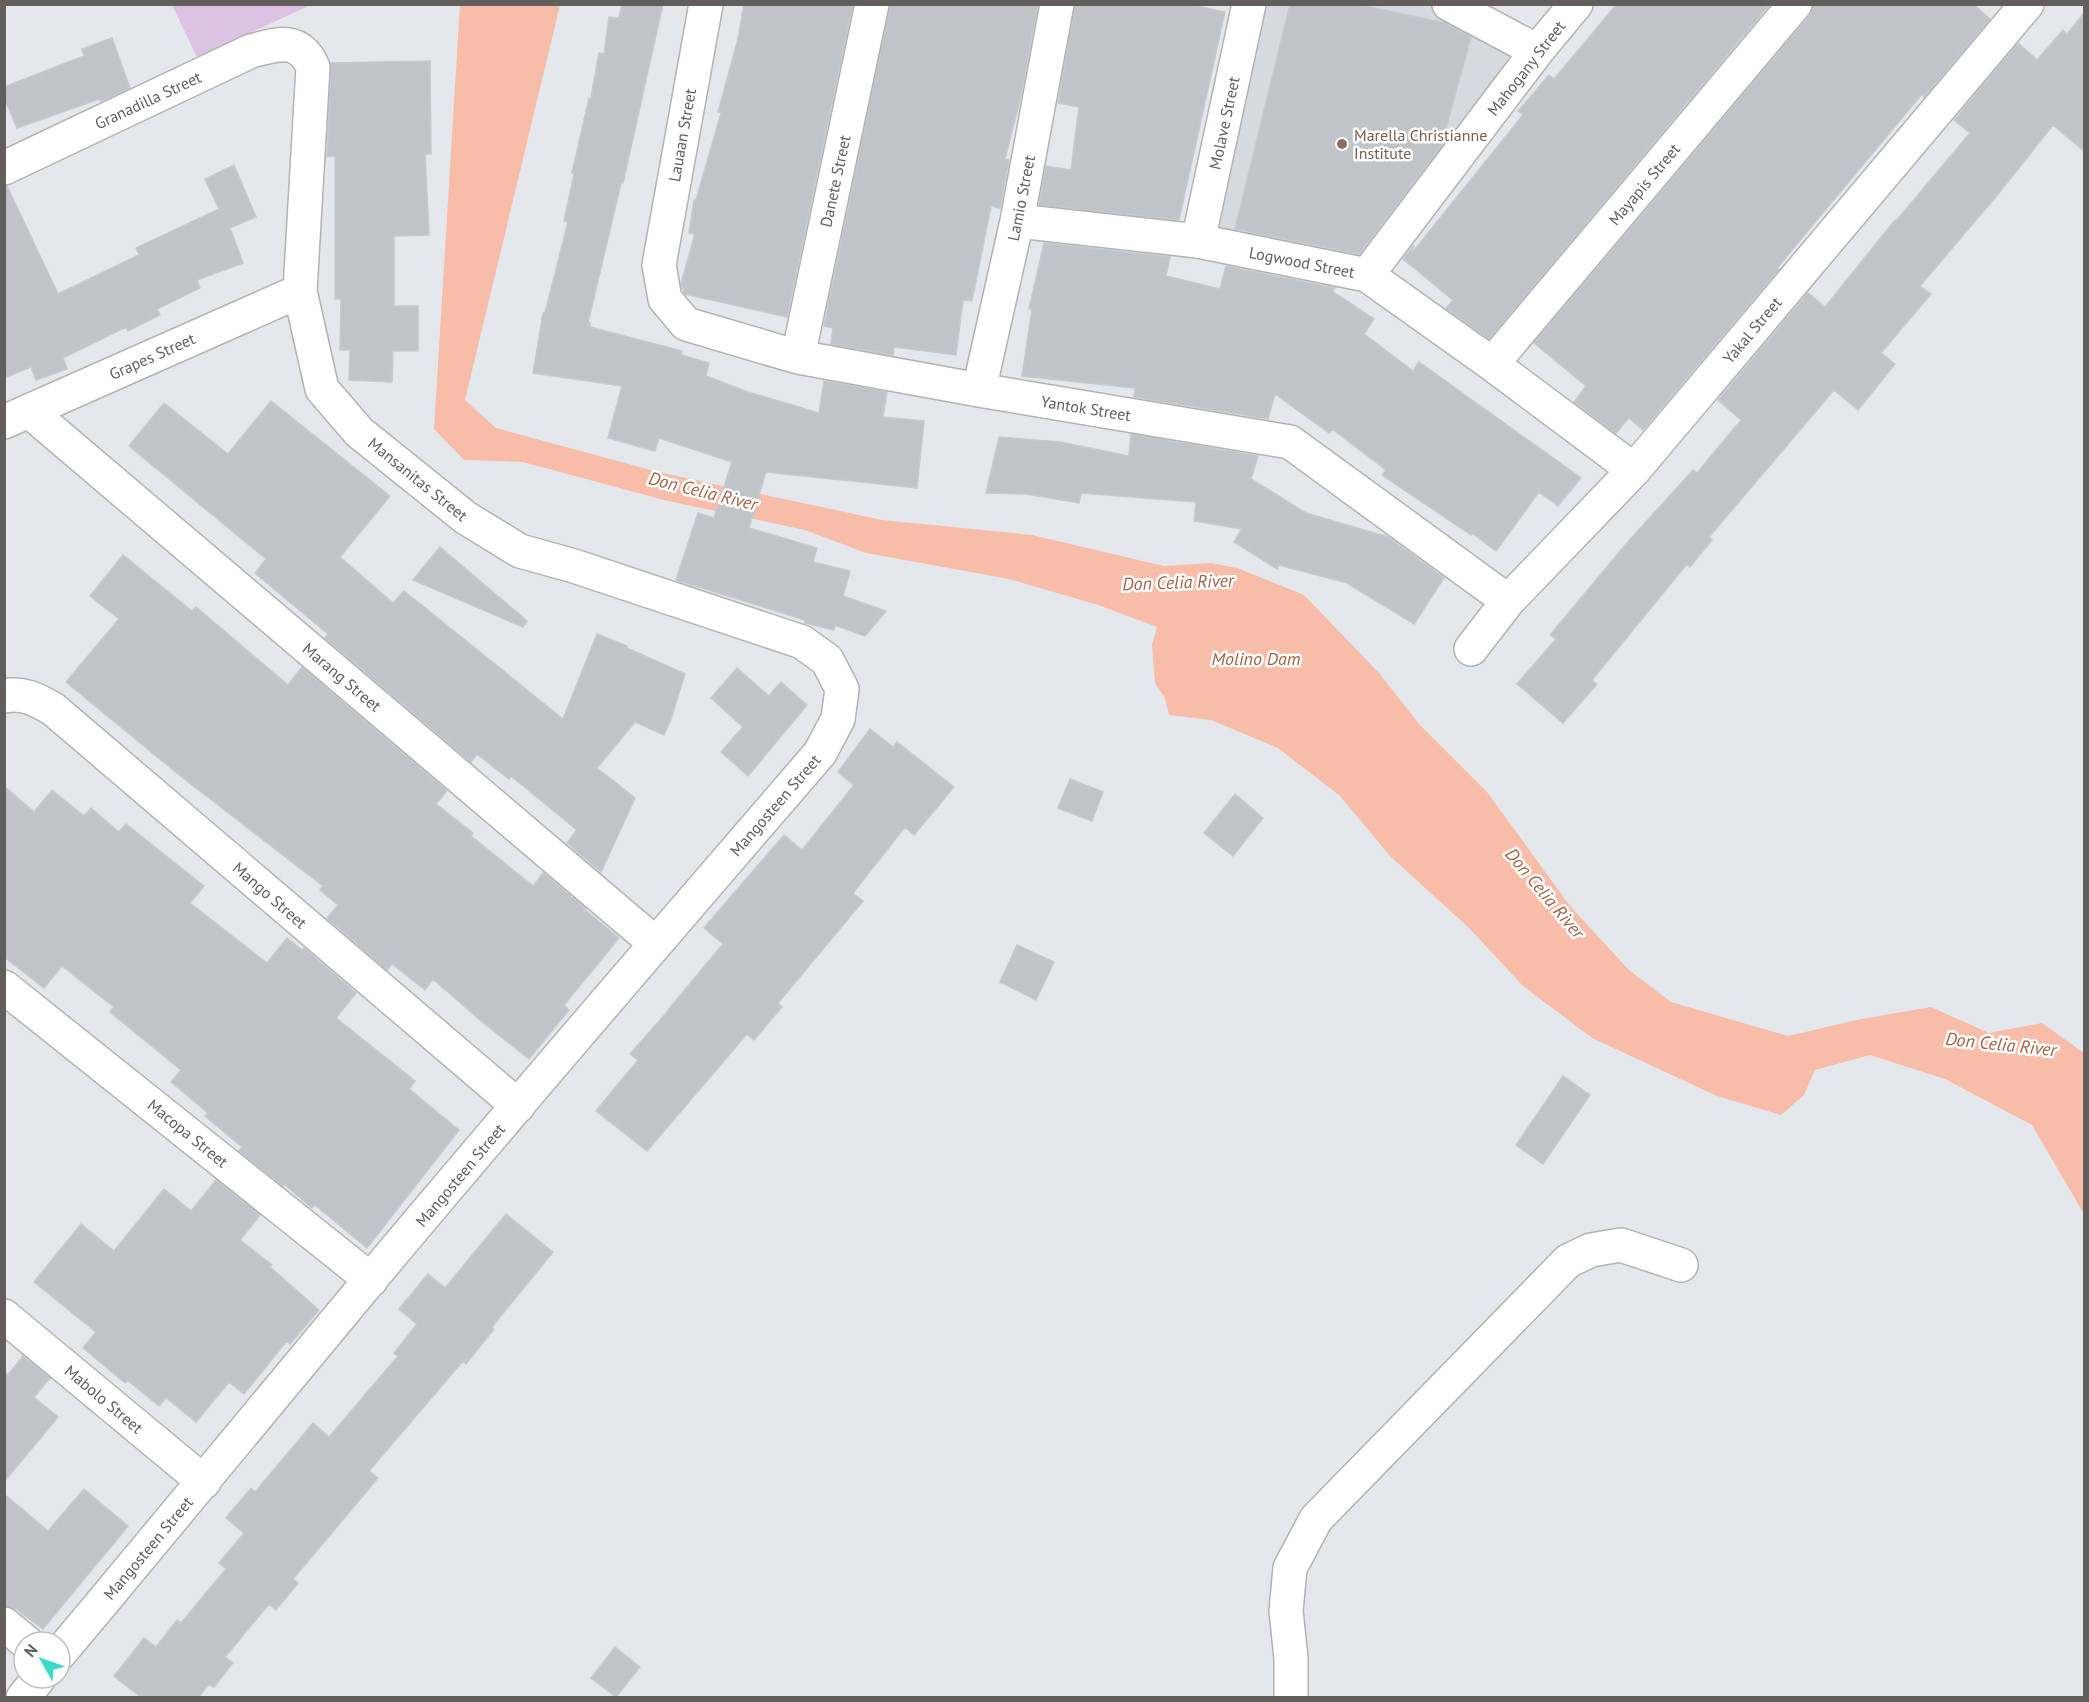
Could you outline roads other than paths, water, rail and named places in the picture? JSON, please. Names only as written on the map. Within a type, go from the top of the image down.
[{"type":"street","name":"Lauaan Street","points":[[659,265],[705,4]]},
{"type":"street","name":"Danete Street","points":[[798,357],[872,4]]},
{"type":"street","name":"Lamio Street","points":[[979,390],[1017,221],[1057,4]]},
{"type":"street","name":"Molave Street","points":[[1198,241],[1249,4]]},
{"type":"street","points":[[1449,4],[1537,51]]},
{"type":"street","name":"Mahogany Street","points":[[1367,275],[1537,51],[1576,4]]},
{"type":"street","name":"Mayapis Street","points":[[1492,364],[1795,4]]},
{"type":"street","name":"Yakal Street","points":[[1471,649],[1508,601],[1634,470],[2027,4]]},
{"type":"street","name":"Granadilla Street","points":[[4,168],[251,51],[276,44],[295,45]]},
{"type":"street","name":"Mansanitas Street","points":[[295,45],[307,55],[312,67],[300,291],[322,389],[359,432],[466,518],[520,551],[574,566],[802,642],[827,660],[842,689]]},
{"type":"street","name":"Logwood Street","points":[[1017,221],[1198,241],[1367,275],[1492,364],[1634,470]]},
{"type":"street","name":"Yantok Street","points":[[659,265],[665,299],[686,324],[798,357],[1290,442],[1508,601]]},
{"type":"street","name":"Grapes Street","points":[[16,417],[300,291]]},
{"type":"street","name":"Marang Street","points":[[16,417],[655,943]]},
{"type":"street","name":"Mangosteen Street","points":[[72,1639],[370,1280],[655,943],[820,753],[838,719],[842,689]]},
{"type":"street","name":"Mango Street","points":[[11,695],[36,699],[53,709],[518,1106]]},
{"type":"street","name":"Macopa Street","points":[[4,987],[370,1280]]},
{"type":"street","points":[[1291,1698],[1291,1658],[1286,1611],[1290,1568],[1316,1519],[1568,1261],[1591,1250],[1621,1245],[1681,1265]]},
{"type":"street","name":"Mabolo Street","points":[[4,1316],[204,1482]]},
{"type":"water","name":"Molino Dam","points":[[460,5],[560,5],[465,400],[496,428],[658,472],[882,520],[1032,535],[1164,566],[1211,563],[1237,568],[1304,595],[1379,673],[1419,724],[1487,792],[1570,906],[1629,970],[1671,1002],[1788,1036],[1861,1019],[1931,1007],[1989,1033],[2042,1023],[2084,1053],[2084,1214],[2032,1125],[1945,1079],[1870,1055],[1815,1070],[1804,1095],[1781,1115],[1717,1096],[1592,1038],[1523,986],[1469,928],[1390,856],[1340,796],[1278,748],[1211,720],[1169,715],[1165,698],[1155,683],[1152,645],[1157,627],[1098,605],[1009,579],[866,553],[805,530],[664,500],[523,462],[464,460],[434,429]]},
{"type":"place","name":"Marella Christianne Institute","points":[[1342,144]]},
{"type":"water label","name":"Don Celia River","points":[[703,491]]},
{"type":"water label","name":"Don Celia River","points":[[1178,582]]},
{"type":"water label","name":"Don Celia River","points":[[1545,893]]},
{"type":"water label","name":"Don Celia River","points":[[2001,1044]]}]
